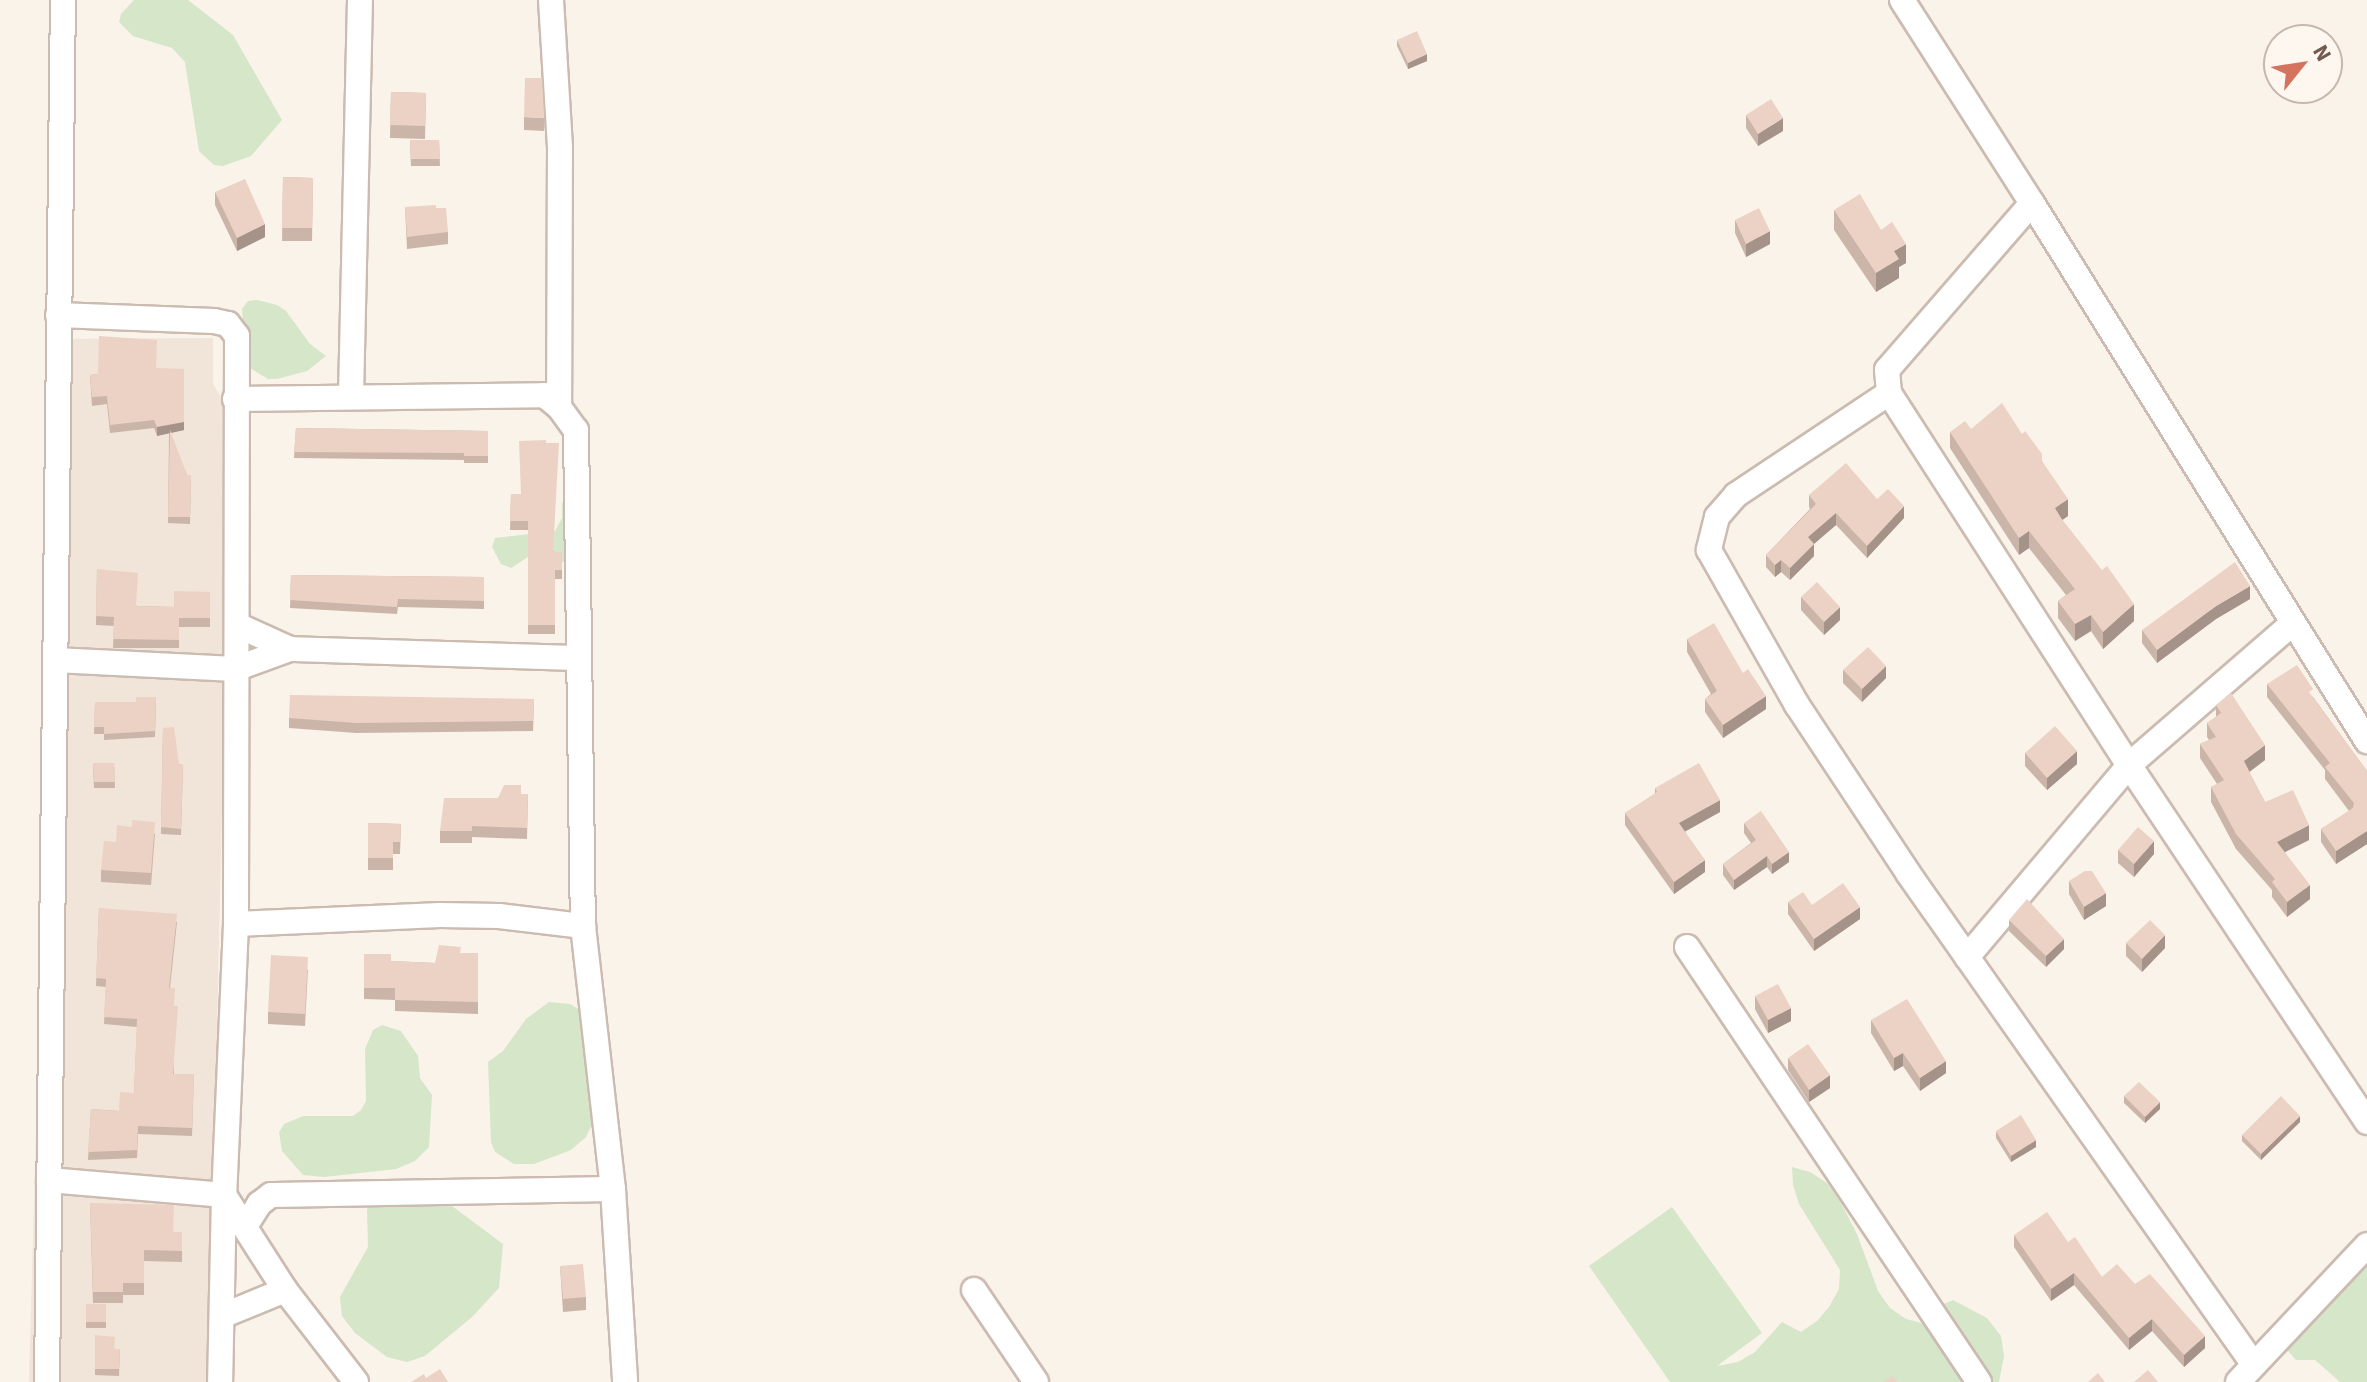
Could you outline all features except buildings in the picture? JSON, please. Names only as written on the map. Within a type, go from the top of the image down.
[{"type":"street","points":[[47,1382],[63,0]]},
{"type":"street","points":[[351,396],[360,0]]},
{"type":"street","points":[[551,0],[560,147],[559,407]]},
{"type":"street","points":[[1902,0],[2367,741]]},
{"type":"street","points":[[2032,203],[1887,370],[1889,393],[2129,765],[2367,1122]]},
{"type":"street","points":[[58,315],[228,324],[237,336],[236,924],[224,1195],[220,1382]]},
{"type":"street","points":[[1889,393],[1736,495],[1717,517],[1709,550],[1797,705],[2246,1373],[2367,1245]]},
{"type":"street","points":[[235,399],[544,395],[559,407],[576,430],[583,926],[613,1189],[625,1382]]},
{"type":"street","points":[[1967,957],[2129,765],[2292,624]]},
{"type":"street","points":[[237,625],[290,649]]},
{"type":"street","points":[[55,660],[235,669],[290,649],[579,658]]},
{"type":"street","points":[[236,924],[440,915],[499,916],[583,926]]},
{"type":"street","points":[[1687,947],[1979,1382]]},
{"type":"street","points":[[49,1180],[224,1195],[285,1290],[356,1382]]},
{"type":"street","points":[[246,1225],[259,1204],[271,1195],[613,1189]]},
{"type":"street","points":[[222,1316],[285,1290]]},
{"type":"street","points":[[974,1290],[1036,1382]]},
{"type":"shaded area","points":[[213,338],[213,384],[231,414],[209,1382],[29,1382],[58,339]]},
{"type":"green space","points":[[134,0],[188,0],[233,35],[282,120],[251,156],[223,166],[214,165],[199,151],[185,62],[172,48],[133,36],[119,22],[121,14]]},
{"type":"green space","points":[[248,301],[277,305],[286,311],[310,344],[326,356],[307,371],[277,379],[268,379],[250,368],[246,359],[242,309]]},
{"type":"green space","points":[[566,501],[569,560],[560,563],[531,555],[511,568],[501,564],[492,547],[495,538],[555,531],[562,518],[562,503]]},
{"type":"green space","points":[[549,1002],[570,1004],[588,1015],[595,1118],[586,1137],[571,1150],[534,1164],[514,1164],[495,1152],[491,1142],[488,1062],[503,1051],[526,1019]]},
{"type":"green space","points":[[382,1025],[401,1031],[418,1056],[420,1078],[432,1095],[429,1147],[415,1161],[396,1169],[324,1177],[303,1175],[282,1151],[279,1132],[284,1124],[303,1116],[353,1116],[361,1110],[366,1101],[365,1049],[373,1030]]},
{"type":"green space","points":[[1792,1167],[1810,1172],[1827,1183],[1839,1199],[1857,1234],[1878,1291],[1890,1308],[1906,1319],[1925,1324],[1935,1308],[1953,1300],[1987,1318],[2001,1336],[2004,1356],[1999,1382],[1670,1382],[1589,1266],[1672,1207],[1762,1333],[1717,1366],[1738,1362],[1755,1352],[1782,1322],[1801,1332],[1817,1321],[1829,1307],[1839,1289],[1840,1270],[1799,1204]]},
{"type":"green space","points":[[414,1190],[452,1206],[503,1244],[499,1288],[472,1317],[425,1356],[407,1362],[387,1357],[355,1333],[342,1316],[340,1297],[368,1247],[367,1210],[374,1192]]},
{"type":"green space","points":[[2367,1253],[2367,1382],[2340,1382],[2315,1360],[2296,1360],[2283,1345]]}]
